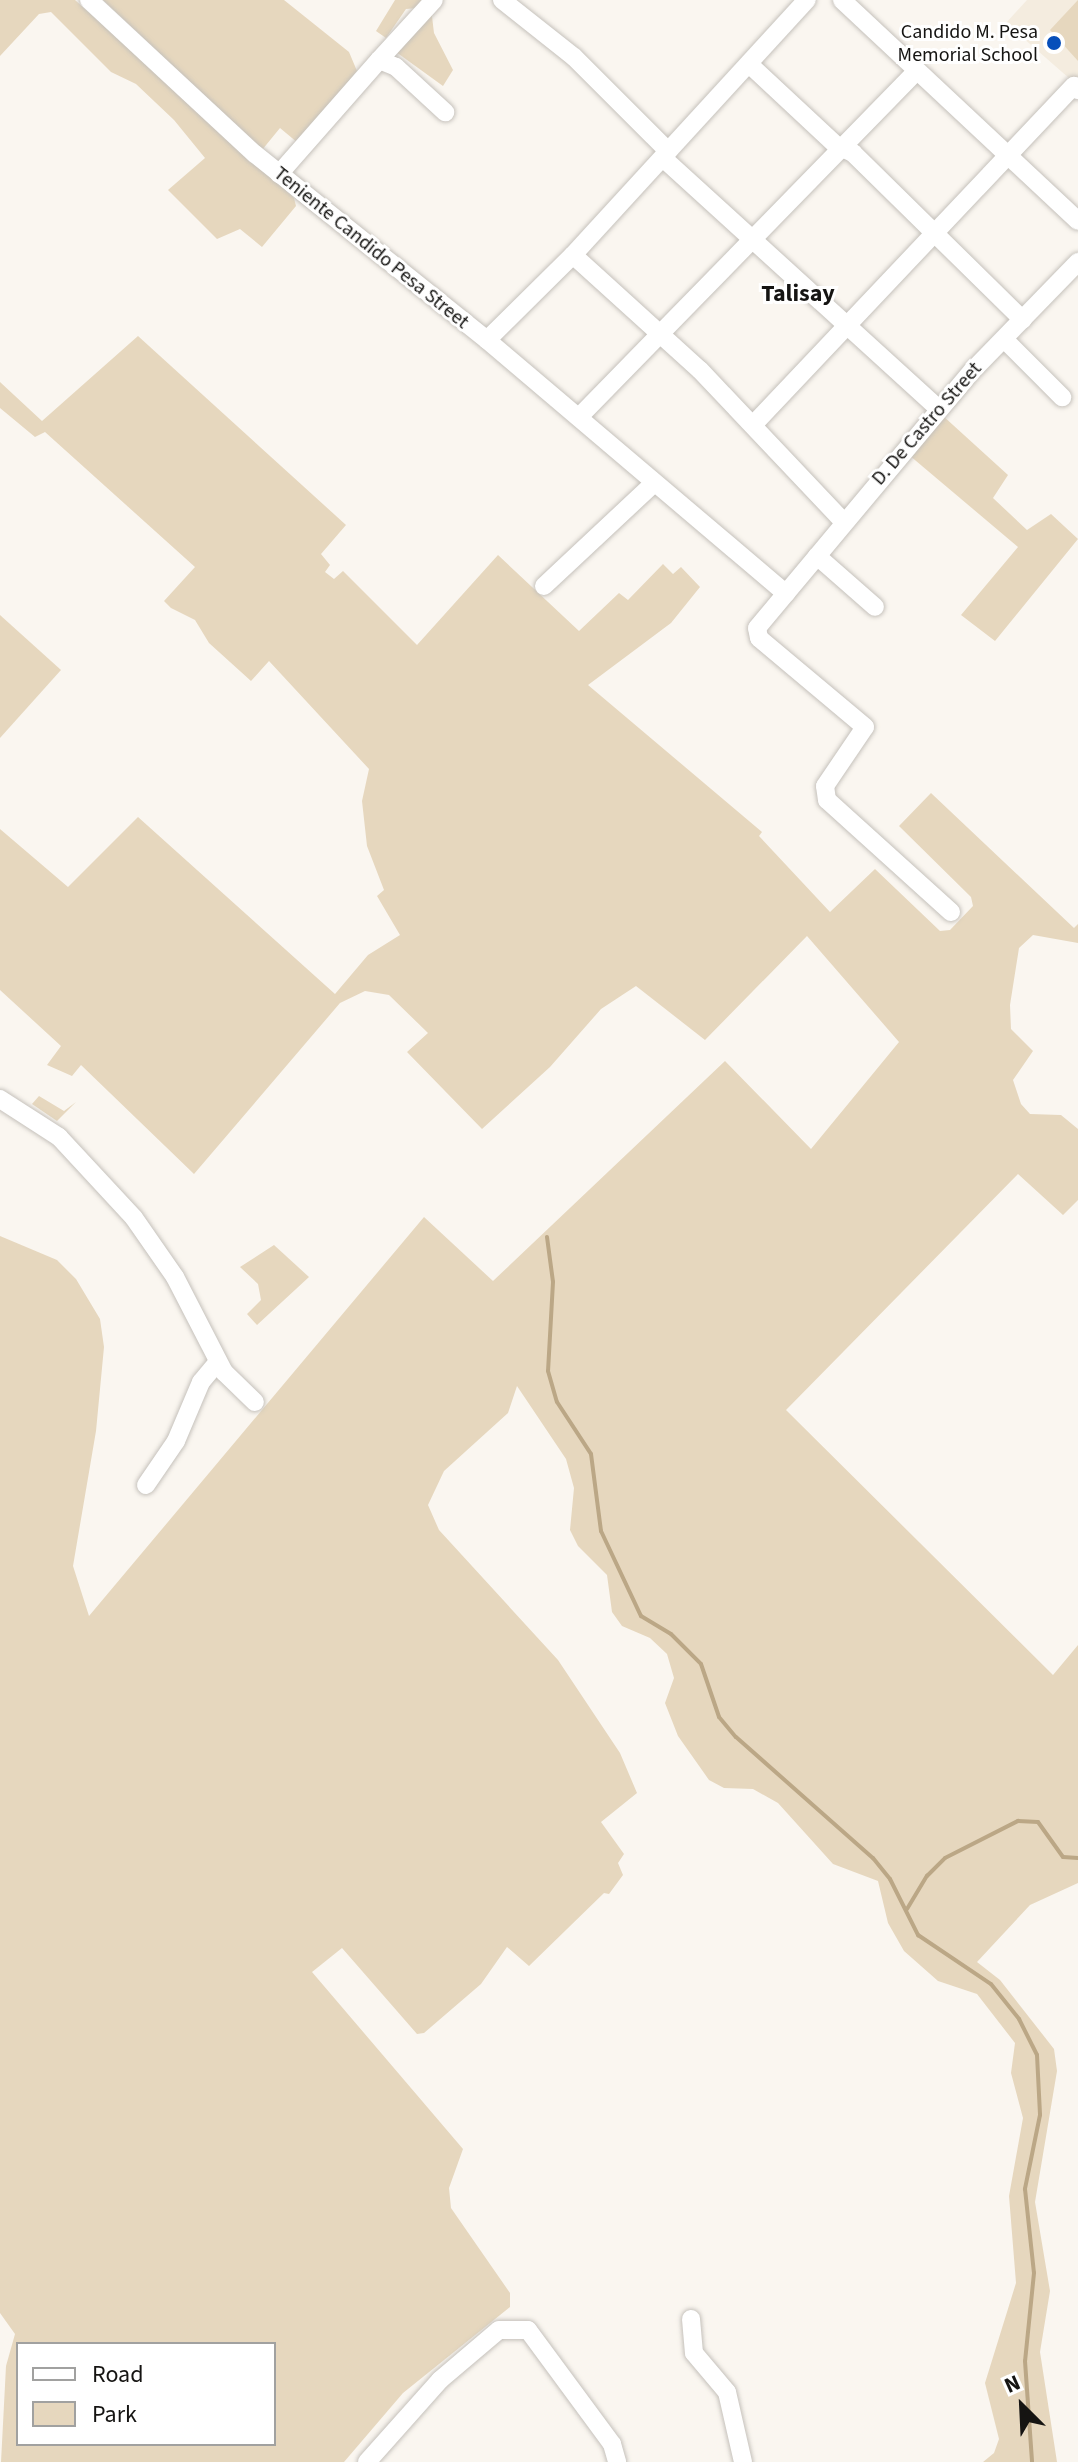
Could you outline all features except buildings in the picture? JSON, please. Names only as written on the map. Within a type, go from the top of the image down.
[{"type":"street","name":"Teniente Candido Pesa Street","points":[[89,0],[279,174],[487,340],[573,255],[807,0]]},
{"type":"street","points":[[279,174],[434,0]]},
{"type":"street","points":[[502,0],[574,57],[666,155],[847,327],[939,409]]},
{"type":"street","points":[[842,0],[1078,221]]},
{"type":"street","points":[[379,60],[396,67],[445,112]]},
{"type":"street","points":[[749,64],[844,149],[1023,320]]},
{"type":"street","points":[[579,417],[916,72]]},
{"type":"street","points":[[753,425],[1074,86],[1078,90]]},
{"type":"street","points":[[573,255],[753,425],[843,521]]},
{"type":"street","name":"D. De Castro Street","points":[[951,912],[824,795],[865,727],[759,638],[759,625],[939,409],[1078,262]]},
{"type":"street","points":[[487,340],[579,417],[652,485],[786,594]]},
{"type":"street","points":[[1005,340],[1062,397]]},
{"type":"street","points":[[544,586],[652,485]]},
{"type":"street","points":[[817,556],[875,607]]},
{"type":"street","points":[[0,1099],[59,1137],[134,1218],[175,1277],[218,1362],[255,1402]]},
{"type":"street","points":[[146,1485],[176,1441],[201,1382],[218,1362]]},
{"type":"street","points":[[691,2319],[694,2353],[727,2392],[743,2462]]},
{"type":"street","points":[[367,2462],[440,2380],[499,2330],[528,2330],[612,2444],[617,2462]]},
{"type":"shaded area","name":"Candido M. Pesa Memorial School","points":[[1027,0],[1078,0],[1078,86],[1006,23]]},
{"type":"green space","points":[[0,0],[75,0],[294,198],[296,206],[262,247],[240,229],[217,239],[168,190],[205,158],[174,120],[136,84],[111,72],[51,12],[39,14],[0,56]]},
{"type":"green space","points":[[103,0],[284,0],[349,52],[357,71],[298,143],[280,128],[262,150]]},
{"type":"green space","points":[[395,0],[430,0],[434,33],[453,70],[443,86],[396,52],[417,8],[406,9],[386,38],[376,31]]},
{"type":"green space","points":[[1078,0],[1078,61],[1050,30]]},
{"type":"green space","points":[[138,336],[346,525],[321,554],[330,565],[325,572],[334,579],[343,571],[417,645],[498,555],[579,631],[619,593],[628,600],[663,564],[673,574],[681,567],[700,587],[671,623],[588,685],[762,832],[759,836],[830,912],[875,869],[940,931],[950,930],[973,906],[971,897],[899,826],[931,793],[1074,928],[1078,924],[1078,943],[1033,935],[1019,948],[1010,1005],[1011,1029],[1033,1051],[1013,1080],[1021,1104],[1030,1114],[1061,1115],[1078,1129],[1078,1200],[1063,1215],[1018,1174],[786,1410],[1053,1675],[1078,1645],[1078,1883],[1030,1905],[977,1962],[1000,1980],[1054,2049],[1057,2071],[1035,2202],[1050,2291],[1040,2352],[1057,2462],[983,2462],[994,2453],[999,2439],[985,2383],[1016,2283],[1009,2196],[1023,2118],[1011,2073],[1015,2043],[977,1994],[938,1981],[904,1951],[888,1923],[878,1881],[833,1864],[778,1803],[753,1789],[724,1788],[709,1780],[678,1736],[665,1703],[674,1678],[667,1654],[650,1638],[622,1626],[612,1612],[607,1575],[578,1546],[570,1530],[574,1488],[566,1459],[517,1386],[508,1413],[444,1471],[428,1505],[439,1530],[558,1660],[620,1753],[637,1793],[601,1822],[624,1854],[618,1863],[623,1875],[609,1894],[604,1893],[529,1966],[507,1947],[481,1984],[424,2033],[417,2034],[342,1948],[312,1972],[463,2149],[449,2188],[451,2208],[510,2293],[510,2307],[403,2393],[344,2462],[1,2462],[6,2366],[15,2334],[0,2313],[0,1236],[57,1260],[76,1279],[100,1319],[104,1347],[96,1431],[73,1566],[89,1616],[424,1217],[493,1281],[725,1061],[811,1149],[899,1042],[807,936],[705,1040],[636,986],[601,1009],[550,1067],[482,1129],[407,1052],[428,1033],[389,995],[365,991],[340,1003],[194,1174],[81,1065],[72,1076],[47,1065],[61,1046],[0,990],[0,829],[68,887],[138,817],[335,994],[368,955],[400,935],[377,896],[384,890],[367,846],[362,801],[369,769],[269,661],[251,681],[209,643],[195,620],[164,601],[195,567],[45,432],[35,437],[0,408],[0,382],[42,421]]},
{"type":"green space","points":[[942,415],[1008,475],[993,498],[1027,530],[1051,514],[1078,539],[995,641],[961,615],[1018,547],[909,455]]},
{"type":"green space","points":[[0,615],[61,670],[0,738]]},
{"type":"green space","points":[[39,1096],[64,1111],[76,1102],[57,1121],[32,1104]]},
{"type":"green space","points":[[274,1245],[309,1277],[257,1325],[247,1314],[261,1300],[258,1284],[240,1267]]},
{"type":"waterway","points":[[547,1237],[553,1282],[548,1371],[557,1402],[591,1454],[601,1531],[641,1616],[671,1634],[701,1664],[719,1717],[736,1737],[873,1858],[890,1879],[918,1935],[991,1984],[1019,2019],[1037,2055],[1040,2115],[1025,2189],[1034,2273],[1025,2361],[1032,2462]]},
{"type":"waterway","points":[[907,1909],[927,1876],[945,1858],[1018,1821],[1038,1822],[1063,1857],[1078,1858]]},
{"type":"place","name":"Candido M. Pesa Memorial School","points":[[1054,43]]},
{"type":"district","name":"Talisay","points":[[798,294]]}]
